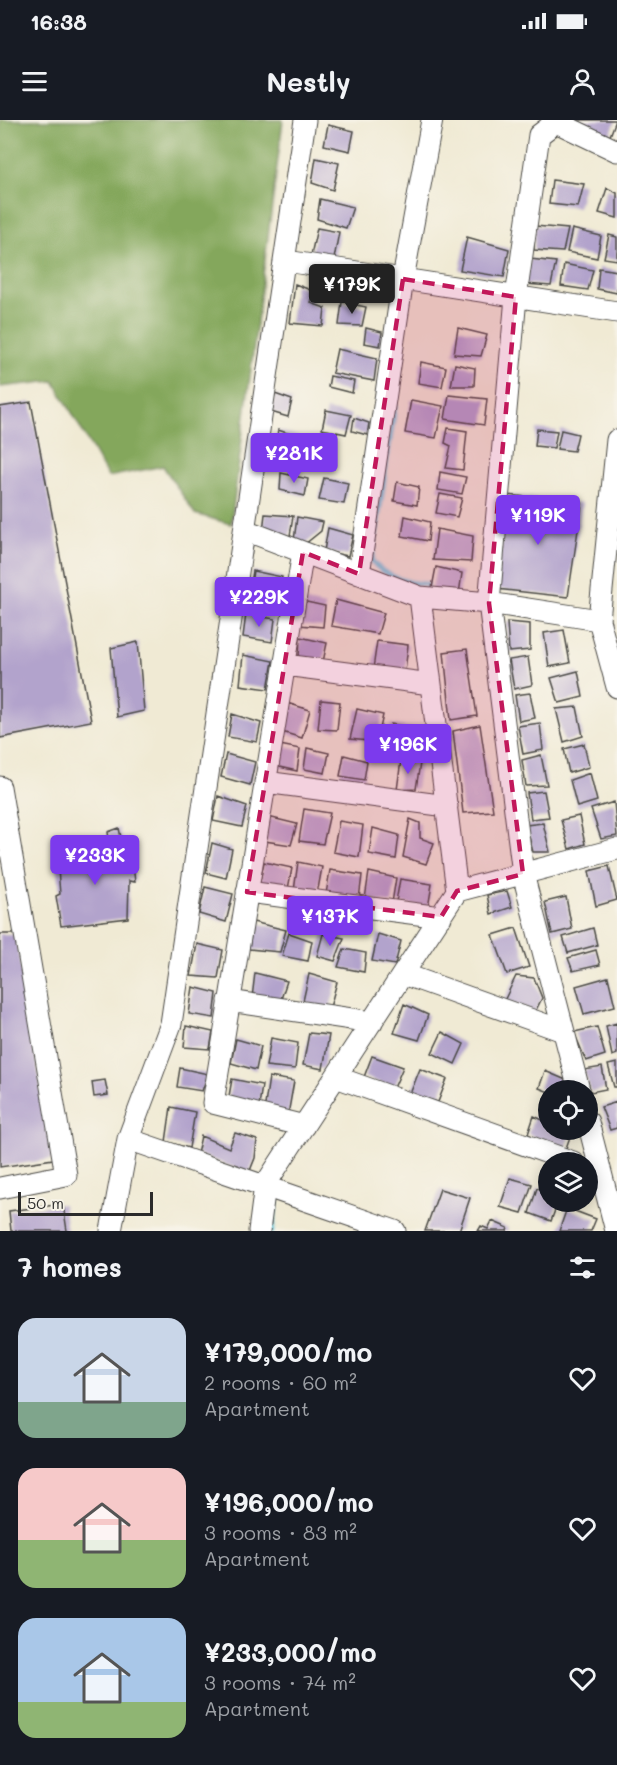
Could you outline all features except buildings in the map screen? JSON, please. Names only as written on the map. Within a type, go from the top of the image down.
[{"type":"street","points":[[111,1231],[128,1139],[171,1024],[286,261],[305,120]]},
{"type":"street","points":[[359,574],[403,279],[432,120]]},
{"type":"street","points":[[576,1080],[523,874],[489,603],[516,297],[539,135],[554,121],[617,151]]},
{"type":"street","points":[[286,261],[617,312]]},
{"type":"street","points":[[617,440],[599,620],[617,687]]},
{"type":"street","points":[[245,530],[420,597],[489,603],[599,620]]},
{"type":"street","points":[[303,552],[213,1103],[304,1126]]},
{"type":"street","points":[[420,597],[447,806],[463,890]]},
{"type":"street","points":[[285,665],[431,684]]},
{"type":"street","points":[[266,782],[447,806]]},
{"type":"street","points":[[0,787],[66,1175],[0,1188]]},
{"type":"street","points":[[259,1231],[275,1188],[304,1126],[341,1079],[372,1022],[410,976],[441,917],[463,890],[617,849]]},
{"type":"street","points":[[247,892],[441,917]]},
{"type":"street","points":[[410,976],[564,1031]]},
{"type":"street","points":[[230,1001],[372,1022]]},
{"type":"street","points":[[341,1079],[545,1152]]},
{"type":"street","points":[[128,1139],[394,1231]]},
{"type":"street","points":[[598,1179],[616,1231]]},
{"type":"highlighted area","points":[[403,279],[516,297],[489,603],[523,874],[457,891],[441,917],[247,892],[303,552],[359,574]]},
{"type":"green space","points":[[0,120],[283,120],[231,524],[195,514],[163,466],[108,477],[54,381],[0,387]]},
{"type":"waterway","points":[[395,406],[372,561],[389,575],[412,583],[427,584],[427,588]]},
{"type":"waterway","points":[[272,1231],[277,1195]]}]
